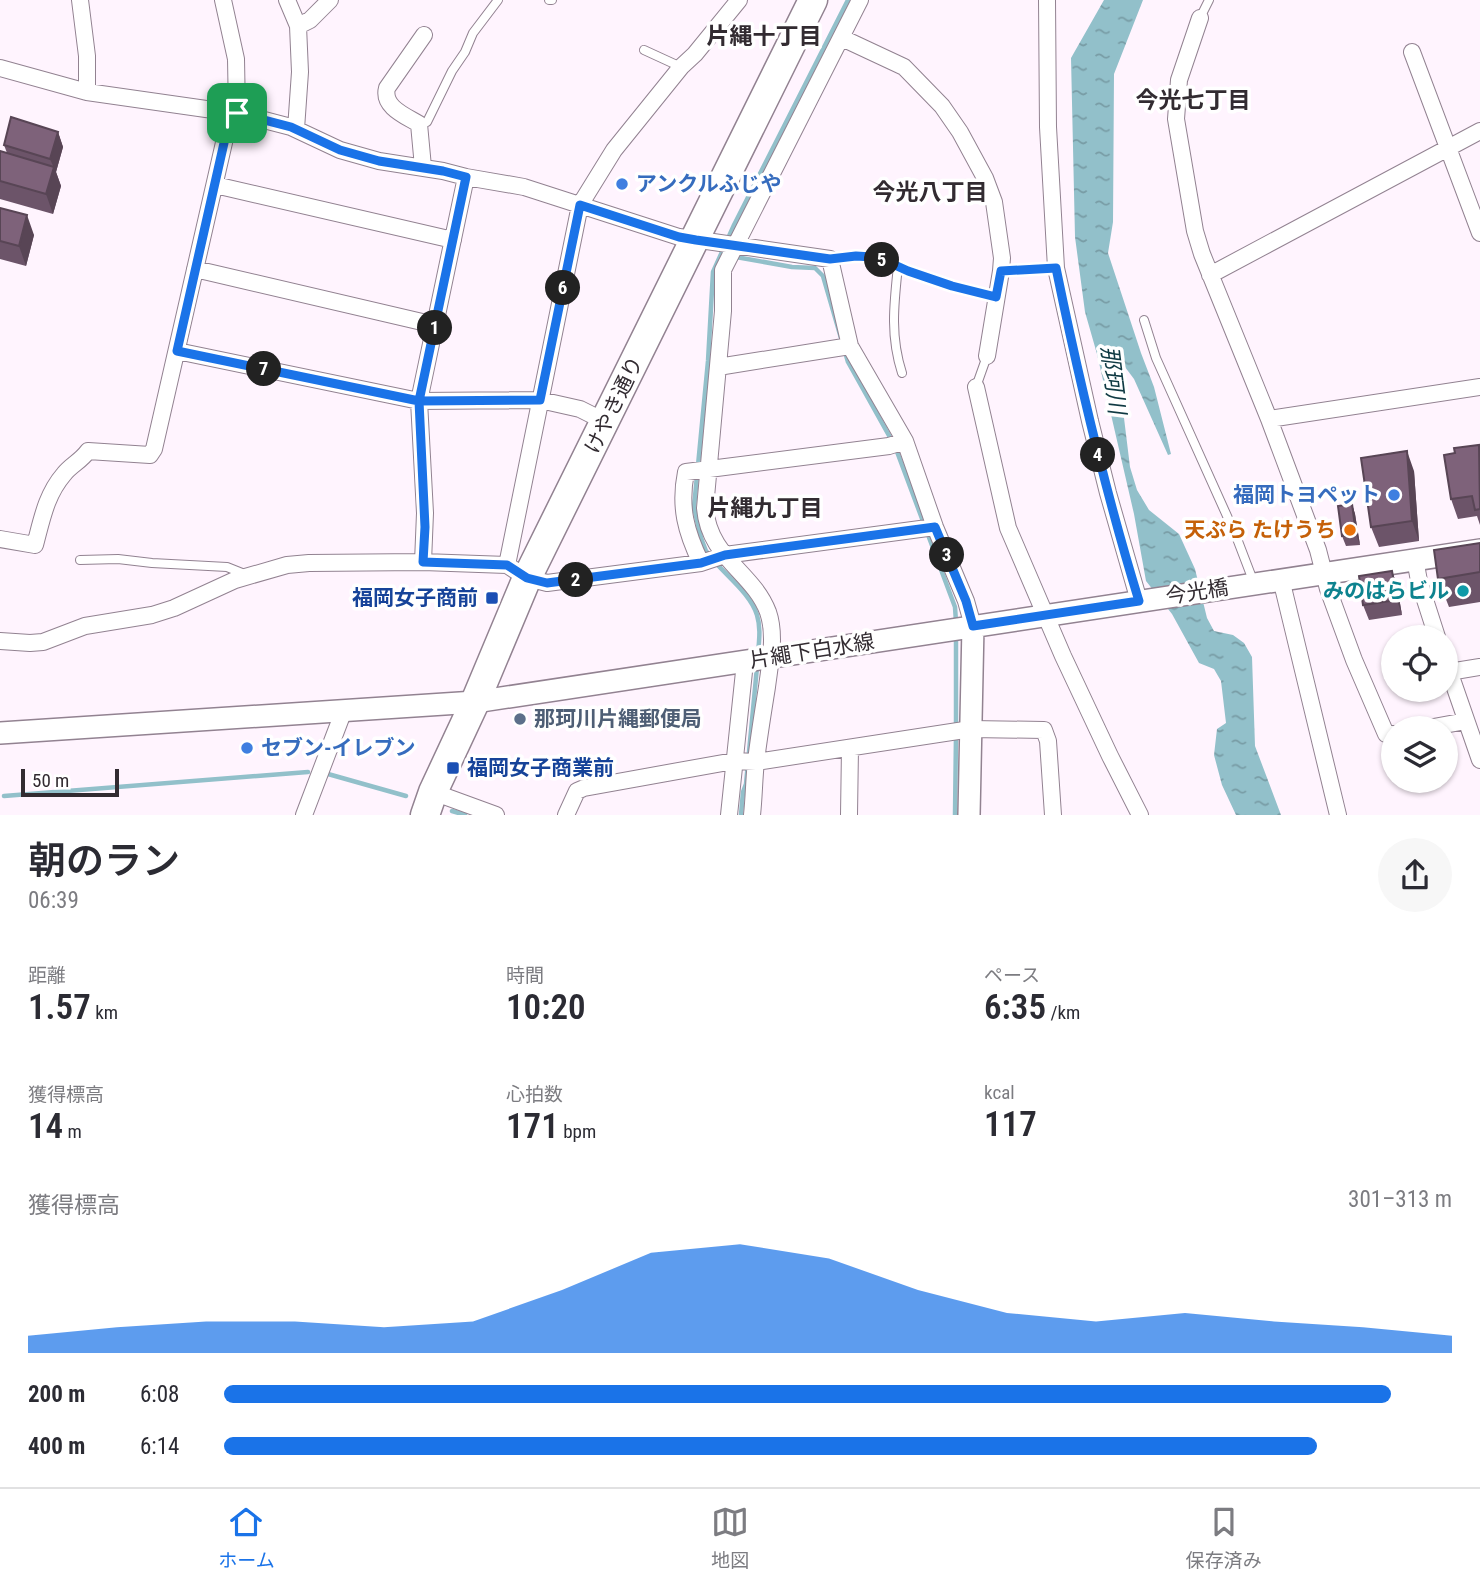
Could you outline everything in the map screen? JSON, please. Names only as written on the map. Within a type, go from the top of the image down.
[{"type":"highway","name":"けやき通り","points":[[429,804],[475,702],[517,571],[606,422],[707,241],[813,0]]},
{"type":"main road","points":[[1250,584],[1480,550]]},
{"type":"main road","name":"今光橋","points":[[1144,600],[1250,584]]},
{"type":"main road","name":"片繩下白水線","points":[[0,733],[475,702],[1144,600]]},
{"type":"main road","points":[[970,815],[973,626]]},
{"type":"street","points":[[79,0],[87,56],[87,92]]},
{"type":"street","points":[[0,539],[35,545],[45,504],[52,489],[68,469],[88,452],[150,455],[154,449],[234,113],[236,59],[223,0]]},
{"type":"street","points":[[287,0],[298,26],[300,72],[296,129]]},
{"type":"street","points":[[298,26],[310,20],[330,0]]},
{"type":"street","points":[[517,571],[540,400],[580,205],[614,150],[739,0]]},
{"type":"street","points":[[752,815],[772,632],[763,601],[717,545],[706,523],[705,508],[723,311],[723,270],[860,0]]},
{"type":"street","points":[[1047,0],[1048,127],[1056,268],[1099,457],[1144,600]]},
{"type":"street","points":[[1200,18],[1179,80],[1176,120],[1195,231],[1318,550],[1328,589],[1354,660],[1381,723]]},
{"type":"street","points":[[423,167],[419,124],[391,106],[386,93],[424,35]]},
{"type":"street","points":[[842,38],[904,67],[942,106],[960,132],[985,178],[994,202],[1002,258],[987,356]]},
{"type":"street","points":[[1412,51],[1480,233]]},
{"type":"street","points":[[0,68],[87,92],[234,113],[296,129],[340,150],[379,161],[524,187],[679,237],[830,259],[850,346],[905,441],[973,626]]},
{"type":"street","points":[[1210,275],[1480,131]]},
{"type":"street","points":[[423,562],[425,527],[419,401],[466,177]]},
{"type":"street","points":[[215,185],[453,240]]},
{"type":"street","points":[[195,270],[435,325]]},
{"type":"street","points":[[718,367],[850,346]]},
{"type":"street","points":[[177,351],[419,401],[540,400],[580,409],[606,422]]},
{"type":"street","points":[[976,387],[1008,528],[1110,756],[1140,815]]},
{"type":"street","points":[[1269,419],[1480,387]]},
{"type":"street","points":[[701,563],[685,524],[683,486],[686,472],[889,446],[905,441]]},
{"type":"street","points":[[0,641],[43,642],[85,626],[152,615],[249,575],[287,565],[423,562],[517,571],[547,583],[701,563],[725,555],[935,527]]},
{"type":"street","points":[[1415,559],[1433,625]]},
{"type":"street","points":[[1281,579],[1338,815]]},
{"type":"street","points":[[729,815],[745,662]]},
{"type":"street","points":[[1458,667],[1480,667]]},
{"type":"street","points":[[1458,698],[1480,760]]},
{"type":"street","points":[[304,815],[344,710]]},
{"type":"street","points":[[1458,722],[1466,721]]},
{"type":"street","points":[[566,815],[577,791],[584,788],[734,761],[756,762],[971,729],[1044,730],[1048,741],[1052,815]]},
{"type":"street","points":[[849,815],[850,748]]},
{"type":"street","points":[[429,804],[496,815]]},
{"type":"lane","points":[[419,124],[427,122],[452,71],[465,52],[472,33],[498,0]]},
{"type":"lane","points":[[1200,18],[1209,0]]},
{"type":"lane","points":[[644,50],[681,67]]},
{"type":"lane","points":[[830,259],[872,257],[952,286],[996,297]]},
{"type":"lane","points":[[898,266],[894,340],[902,373]]},
{"type":"lane","points":[[1001,271],[1056,268]]},
{"type":"lane","points":[[1144,320],[1156,358],[1236,536],[1250,584]]},
{"type":"lane","points":[[976,387],[987,356]]},
{"type":"lane","points":[[80,560],[118,559],[152,564],[227,567],[249,575]]},
{"type":"water","name":"那珂川","points":[[1104,0],[1143,0],[1114,74],[1113,222],[1108,253],[1154,387],[1171,454],[1168,455],[1134,379],[1116,355],[1112,357],[1114,387],[1124,418],[1130,467],[1137,490],[1149,510],[1179,534],[1195,569],[1207,618],[1214,631],[1233,635],[1244,643],[1252,657],[1255,746],[1281,815],[1236,815],[1222,785],[1214,755],[1217,729],[1226,723],[1221,681],[1214,669],[1199,663],[1172,614],[1146,581],[1134,514],[1085,312],[1075,237],[1071,58]]},
{"type":"building","points":[[11,117],[58,132],[50,159],[4,145]]},
{"type":"building","points":[[0,151],[54,167],[46,194],[0,181]]},
{"type":"building","points":[[0,208],[27,215],[19,246],[0,241]]},
{"type":"building","points":[[1479,445],[1480,509],[1475,510],[1472,496],[1451,499],[1444,455],[1455,453],[1454,448]]},
{"type":"building","name":"福岡トヨペット","points":[[1407,451],[1412,521],[1371,527],[1361,458]]},
{"type":"building","points":[[1352,504],[1356,534],[1342,536],[1338,506]]},
{"type":"building","points":[[1480,543],[1480,572],[1438,579],[1434,550]]},
{"type":"building","points":[[1392,571],[1397,600],[1363,605],[1359,576]]},
{"type":"waterway","points":[[710,556],[701,538],[694,507],[708,361],[713,272],[848,0]]},
{"type":"waterway","points":[[736,257],[792,267],[815,268],[823,276],[848,362],[892,441]]},
{"type":"waterway","points":[[896,449],[955,607],[956,622]]},
{"type":"waterway","points":[[716,563],[745,594],[754,608],[759,625],[758,654]]},
{"type":"waterway","points":[[956,634],[956,727]]},
{"type":"waterway","points":[[741,815],[757,667]]},
{"type":"waterway","points":[[955,815],[956,735]]},
{"type":"waterway","points":[[4,796],[308,772]]},
{"type":"waterway","points":[[328,774],[406,796]]},
{"type":"waterway","points":[[452,811],[465,815]]},
{"type":"place","name":"アンクルふじや","points":[[622,184]]},
{"type":"place","name":"福岡トヨペット","points":[[1394,495]]},
{"type":"place","name":"天ぷら たけうち","points":[[1350,530]]},
{"type":"place","name":"みのはらビル","points":[[1463,591]]},
{"type":"place","name":"福岡女子商前","points":[[492,598]]},
{"type":"place","name":"那珂川片縄郵便局","points":[[520,719]]},
{"type":"place","name":"セブン-イレブン","points":[[247,748]]},
{"type":"place","name":"福岡女子商業前","points":[[453,768]]},
{"type":"district","name":"片縄十丁目","points":[[764,36]]},
{"type":"district","name":"今光七丁目","points":[[1193,100]]},
{"type":"district","name":"今光八丁目","points":[[930,192]]},
{"type":"district","name":"片縄九丁目","points":[[765,508]]},
{"type":"route","points":[[237,113],[231,112],[177,351],[419,401],[540,400],[580,205],[679,237],[830,259],[872,257],[952,286],[996,297],[1001,271],[1056,268],[1090,421],[1139,601],[973,626],[966,601],[935,527],[725,555],[701,563],[547,583],[527,578],[507,565],[423,562],[425,527],[419,401],[466,177],[379,161],[340,150],[291,127],[237,113]]}]
